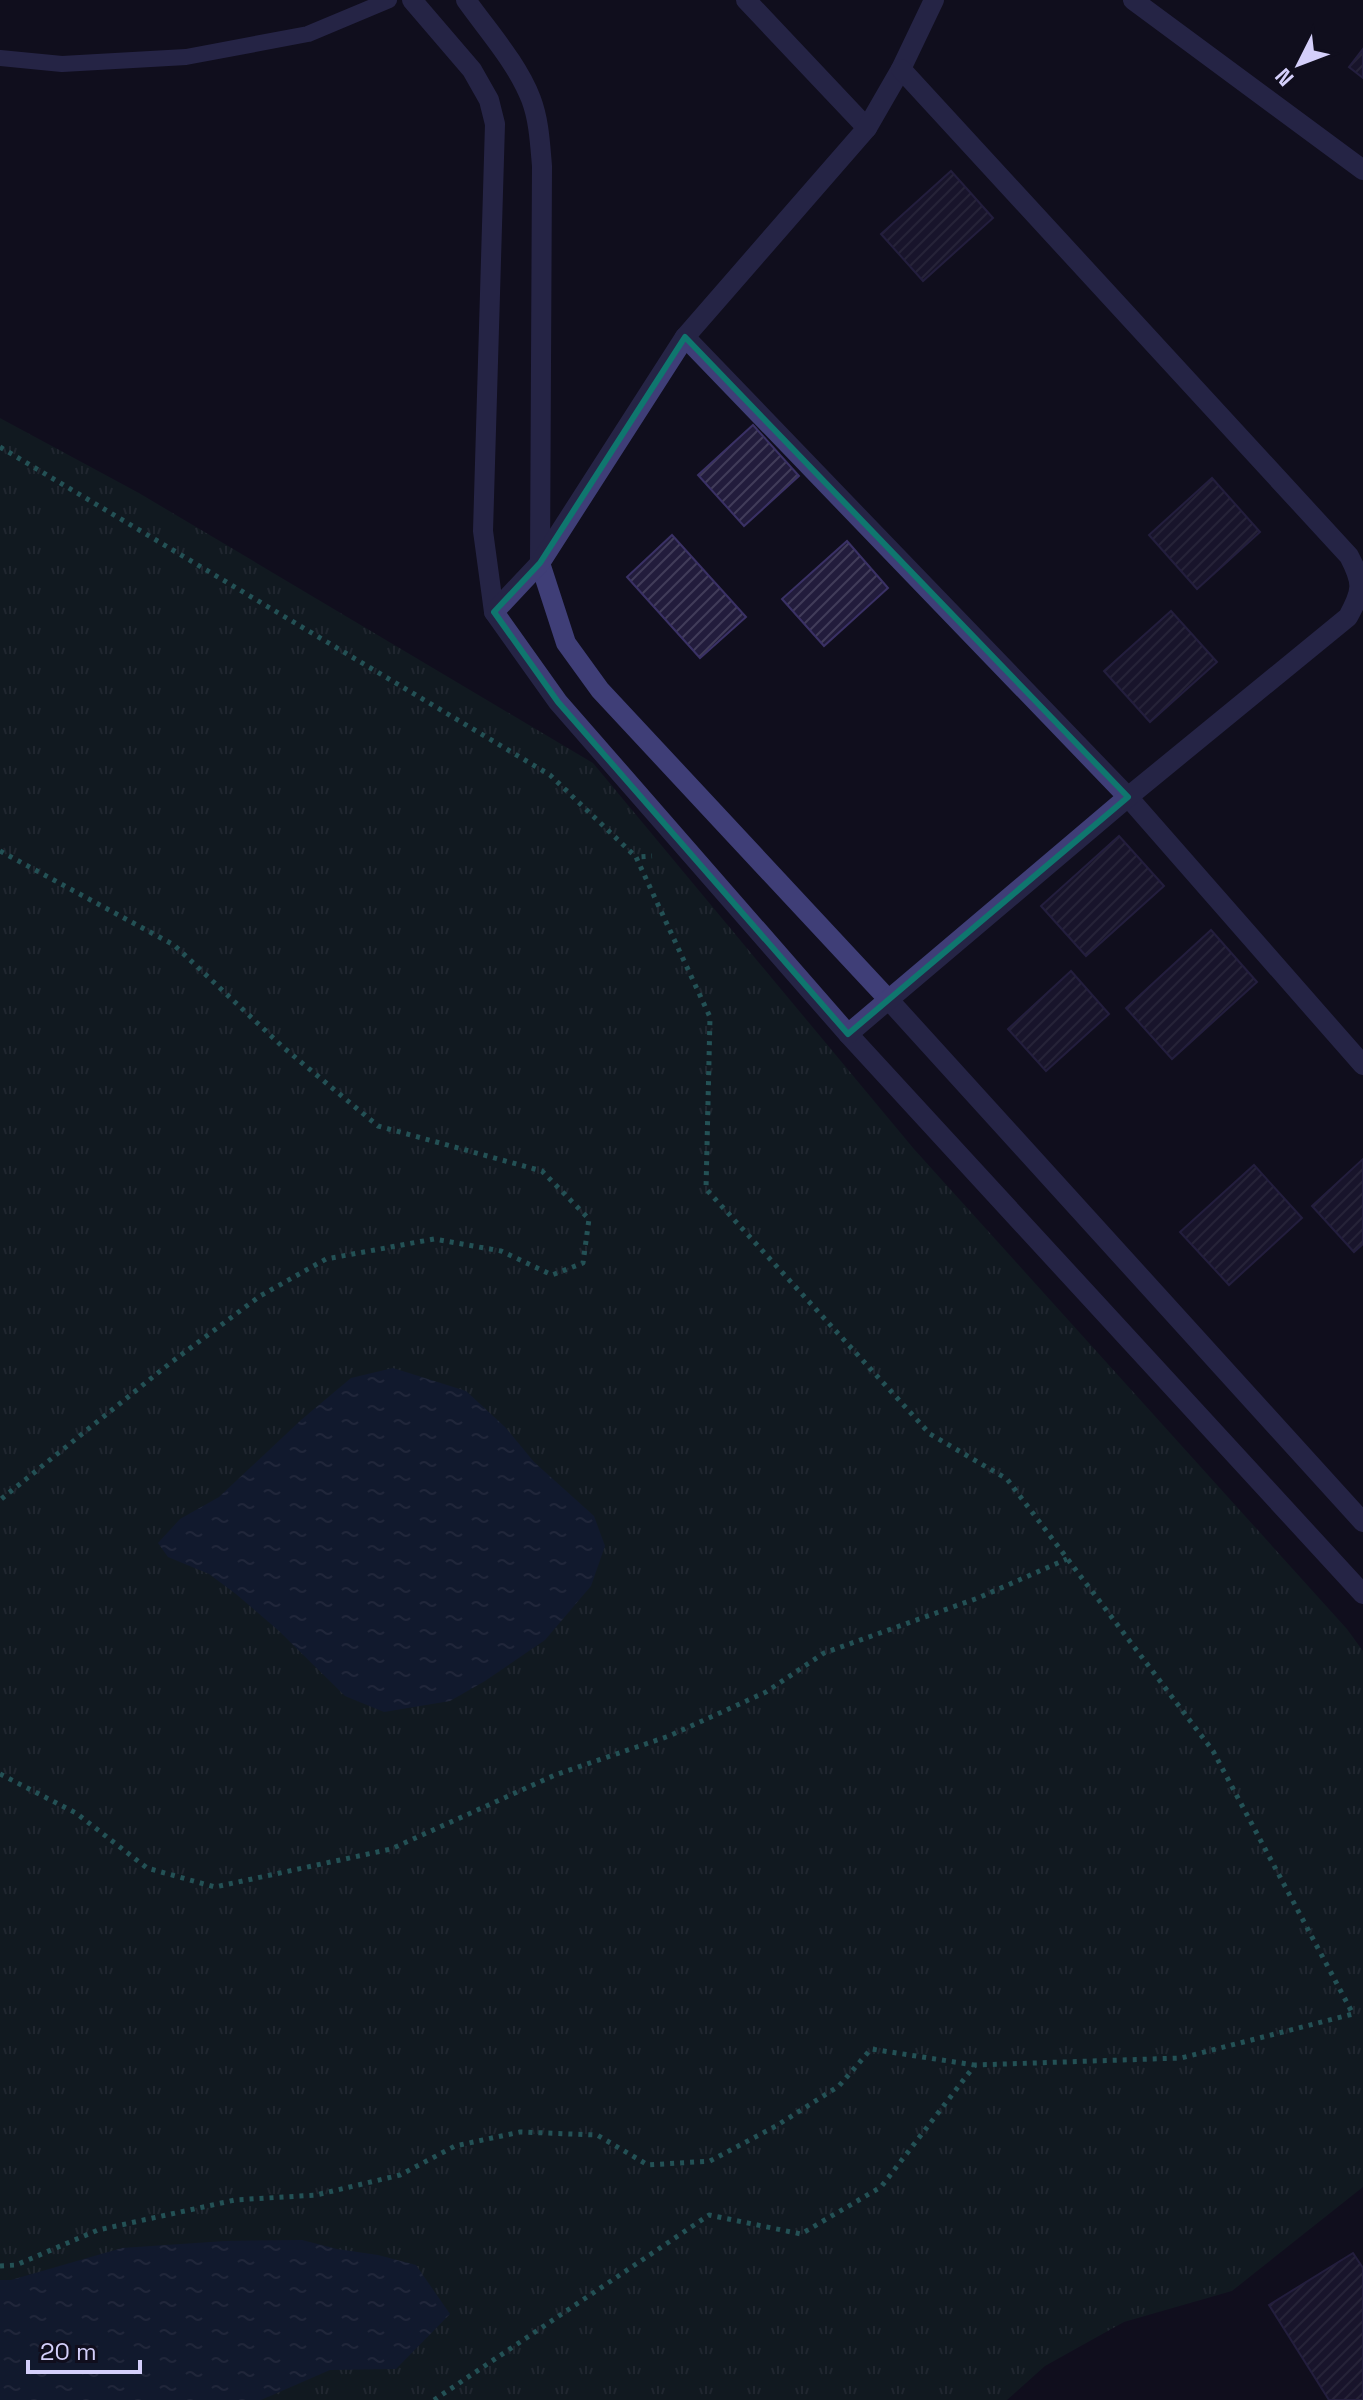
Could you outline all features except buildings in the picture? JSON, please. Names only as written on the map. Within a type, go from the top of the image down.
[{"type":"street","points":[[412,0],[472,70],[489,100],[495,124],[483,531],[494,612],[558,702],[848,1034],[1363,1594]]},
{"type":"street","points":[[466,0],[505,54],[530,97],[539,127],[542,166],[540,563],[566,643],[600,690],[888,999],[1363,1522]]},
{"type":"street","points":[[746,0],[867,128]]},
{"type":"street","points":[[494,612],[540,563],[685,337],[867,128],[901,69],[934,0]]},
{"type":"street","points":[[1133,0],[1363,170]]},
{"type":"street","points":[[848,1034],[1128,797],[1348,617],[1362,596],[1362,576],[1349,556],[901,69]]},
{"type":"street","points":[[685,337],[1128,797],[1363,1065]]},
{"type":"lane","points":[[0,58],[62,64],[186,57],[308,34],[389,0]]},
{"type":"path","points":[[0,447],[550,775],[636,857],[710,1017],[706,1189],[930,1434],[1007,1479],[1213,1751],[1353,2014],[1181,2058],[975,2065],[871,2049],[839,2086],[776,2126],[710,2161],[648,2165],[597,2135],[520,2132],[455,2146],[400,2175],[316,2195],[235,2200],[98,2230],[16,2265],[0,2266]]},
{"type":"path","points":[[0,851],[174,945],[284,1048],[378,1126],[542,1171],[589,1219],[583,1263],[552,1275],[501,1251],[434,1239],[326,1259],[260,1296],[169,1364],[0,1500]]},
{"type":"path","points":[[636,857],[659,856]]},
{"type":"path","points":[[0,1774],[76,1813],[147,1868],[215,1887],[391,1849],[555,1775],[669,1736],[766,1692],[824,1653],[978,1598],[1067,1559]]},
{"type":"path","points":[[434,2400],[709,2215],[801,2234],[881,2187],[975,2065]]},
{"type":"highlighted area","points":[[685,337],[1128,797],[848,1034],[558,702],[494,612],[540,563]]},
{"type":"green space","points":[[0,418],[139,493],[593,763],[914,1149],[1347,1629],[1363,1651],[1363,2187],[1232,2291],[1124,2322],[1045,2366],[1007,2400],[0,2400]]},
{"type":"water","points":[[393,1368],[466,1391],[505,1427],[534,1462],[594,1516],[605,1546],[591,1586],[545,1640],[450,1701],[384,1712],[345,1696],[236,1594],[209,1574],[168,1557],[158,1543],[180,1519],[219,1497],[351,1378]]},
{"type":"water","points":[[302,2240],[416,2265],[450,2314],[396,2369],[330,2370],[261,2400],[0,2400],[0,2280],[11,2280],[122,2248],[225,2241]]}]
